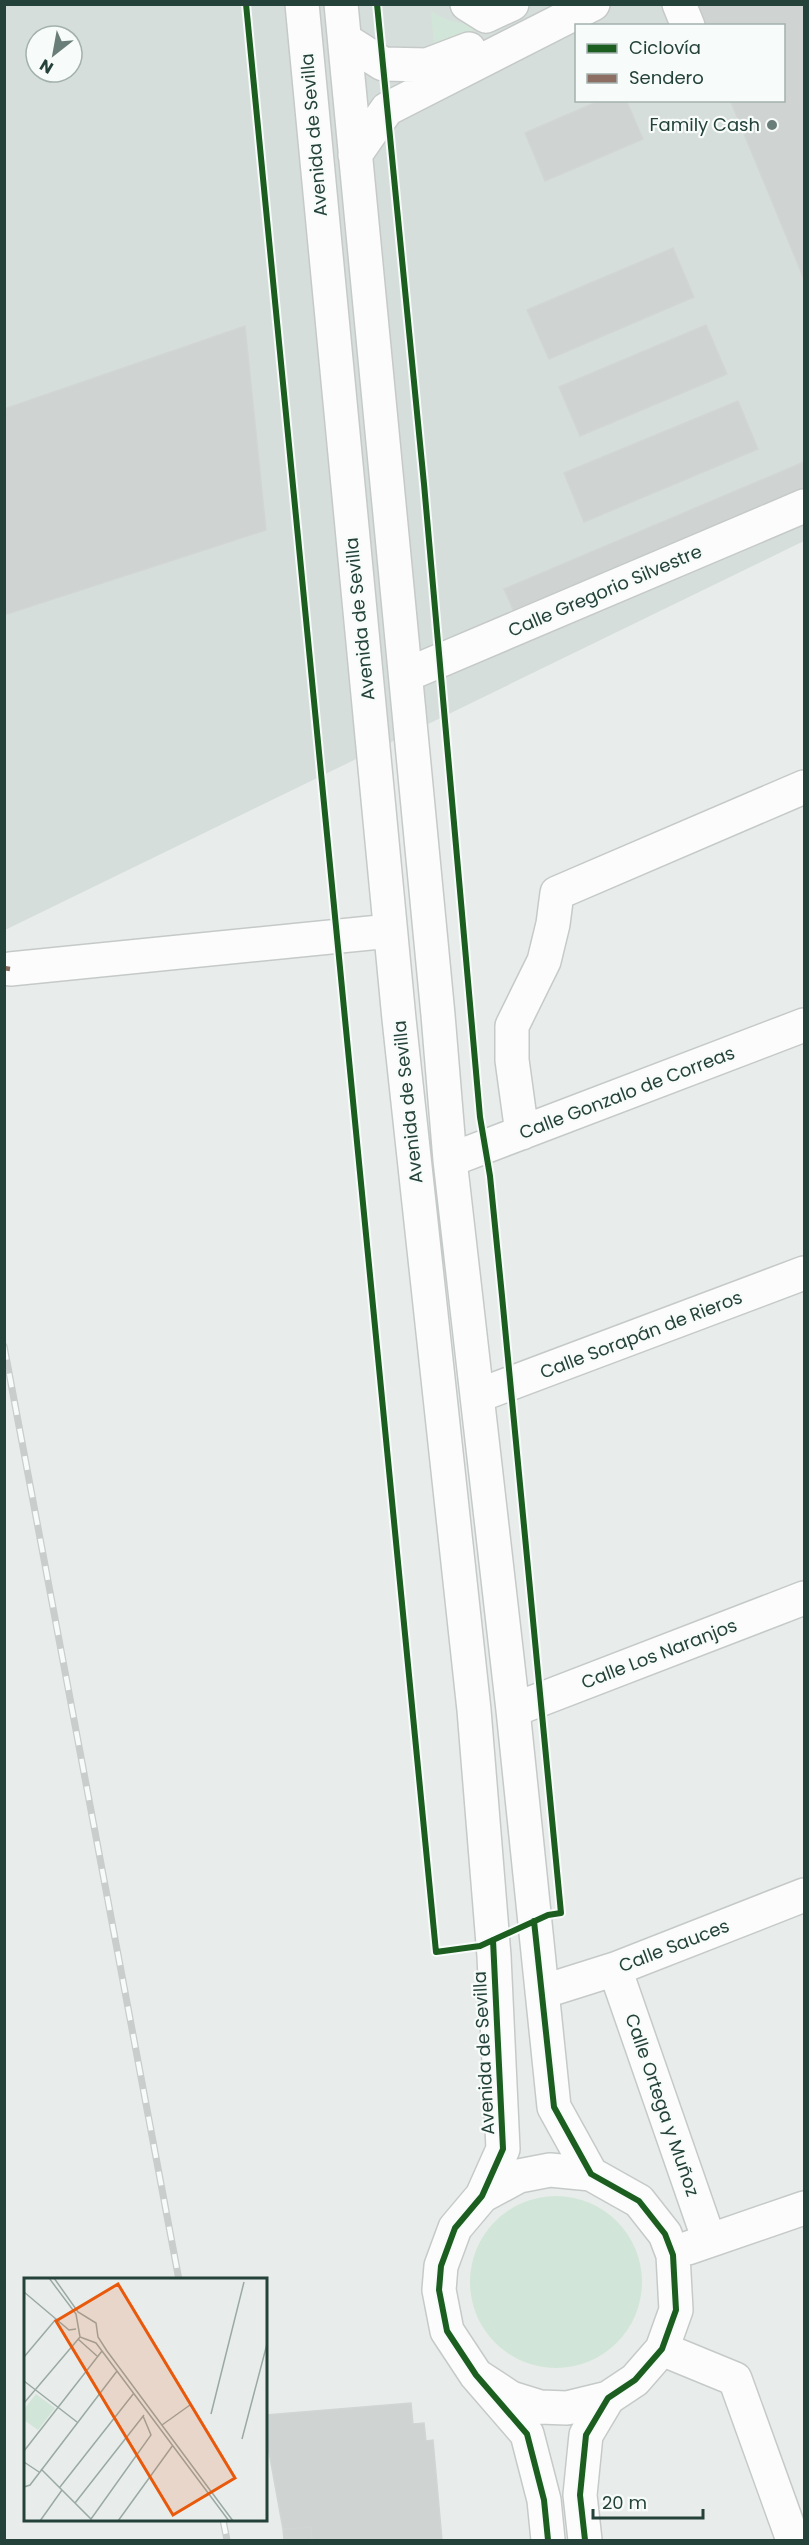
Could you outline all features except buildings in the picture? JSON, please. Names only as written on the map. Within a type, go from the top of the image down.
[{"type":"street","name":"Avenida de Sevilla","points":[[302,4],[390,931],[474,1710],[494,1956],[504,2149],[482,2196]]},
{"type":"street","name":"Avenida de Sevilla","points":[[341,4],[450,1160],[513,1710],[554,2107],[591,2174]]},
{"type":"street","points":[[467,4],[486,16],[512,4]]},
{"type":"street","points":[[345,40],[382,64],[427,64],[588,4]]},
{"type":"street","points":[[355,155],[387,110],[593,4]]},
{"type":"street","points":[[679,4],[687,24]]},
{"type":"street","name":"Calle Gregorio Silvestre","points":[[405,675],[804,506]]},
{"type":"street","points":[[522,1133],[512,1060],[512,1026],[544,961],[553,924],[557,893],[804,787]]},
{"type":"street","points":[[10,969],[390,931]]},
{"type":"street","name":"Calle Gonzalo de Correas","points":[[450,1160],[804,1024]]},
{"type":"street","name":"Calle Sorapán de Rieros","points":[[477,1396],[804,1274]]},
{"type":"street","name":"Calle Los Naranjos","points":[[513,1710],[804,1598]]},
{"type":"street","name":"Calle Sauces","points":[[542,1992],[615,1969],[804,1895]]},
{"type":"street","name":"Calle Ortega y Muñoz","points":[[615,1969],[709,2240]]},
{"type":"street","points":[[476,2375],[511,2398],[540,2407],[567,2408],[608,2398],[635,2380],[662,2349],[676,2310],[673,2255],[665,2234],[639,2201],[591,2174],[550,2170],[519,2176],[482,2196],[455,2228],[441,2266],[439,2290],[447,2331],[476,2375],[526,2434],[544,2500],[548,2541]]},
{"type":"street","points":[[673,2255],[709,2240],[804,2208]]},
{"type":"street","points":[[662,2349],[735,2379],[793,2541]]},
{"type":"street","points":[[585,2541],[580,2495],[586,2435],[608,2398]]},
{"type":"shaded area","points":[[5,5],[804,5],[804,541],[5,930]]},
{"type":"green space","points":[[431,11],[457,23],[486,25],[434,46]]},
{"type":"green space","points":[[556,2196],[573,2197],[589,2202],[604,2210],[617,2221],[628,2234],[636,2249],[641,2265],[641,2299],[636,2315],[628,2330],[617,2343],[604,2354],[589,2362],[573,2367],[556,2368],[539,2367],[523,2362],[508,2354],[495,2343],[484,2330],[476,2315],[471,2299],[470,2282],[471,2265],[476,2249],[484,2234],[495,2221],[508,2210],[523,2202],[539,2197]]},
{"type":"railway","points":[[4,1346],[179,2278]]},
{"type":"railway","points":[[223,2521],[227,2540]]},
{"type":"marked path","points":[[4,968],[10,969]]},
{"type":"cycle path","points":[[246,4],[436,1952],[480,1946],[548,1915],[561,1913],[490,1176],[480,1117],[424,484],[377,4]]},
{"type":"cycle path","points":[[534,1921],[554,2107],[591,2174],[639,2201],[665,2234],[673,2255],[676,2310],[662,2349],[635,2380],[608,2398],[586,2435],[580,2495],[585,2540]]},
{"type":"cycle path","points":[[493,1940],[503,2149],[482,2196],[455,2228],[441,2266],[439,2290],[447,2331],[476,2375],[527,2434],[544,2500],[548,2540]]},
{"type":"place","name":"Family Cash","points":[[772,125]]}]
